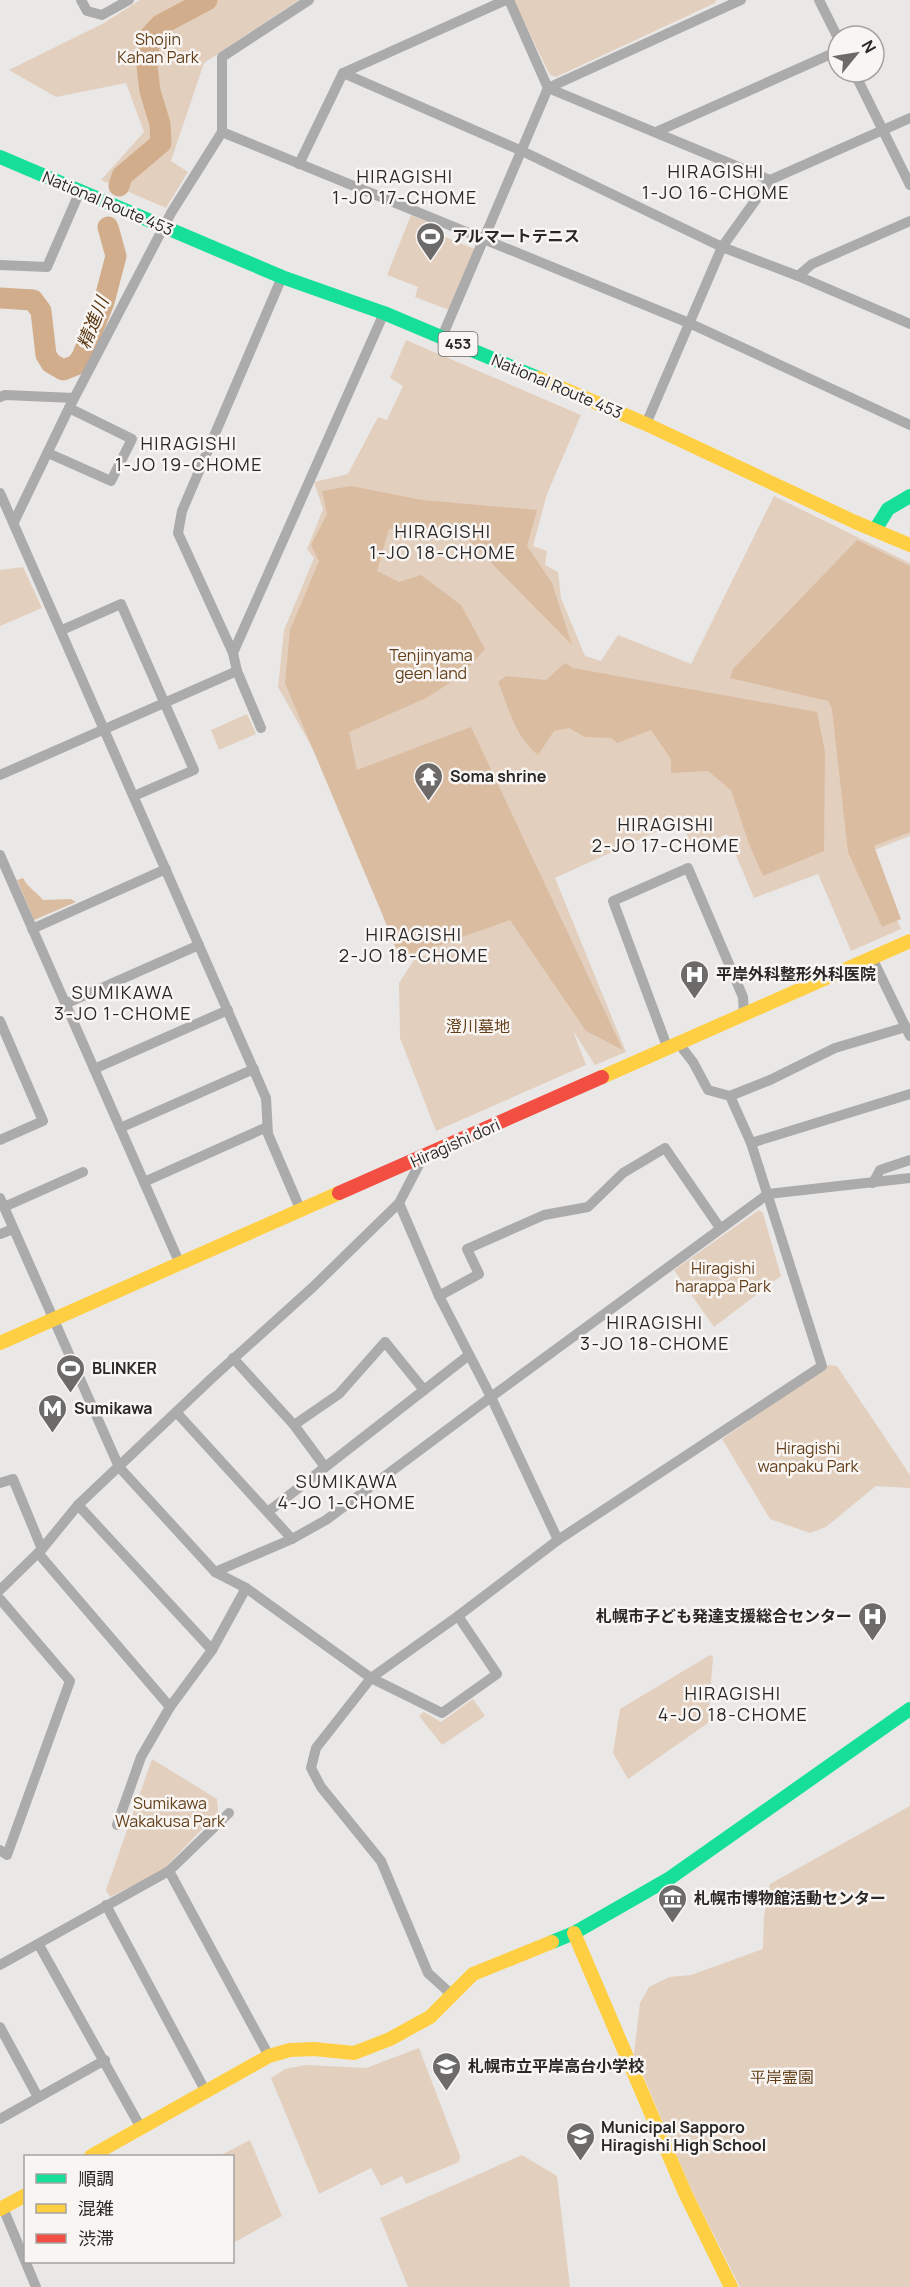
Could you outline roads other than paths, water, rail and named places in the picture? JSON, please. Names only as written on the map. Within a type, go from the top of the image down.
[{"type":"main road","name":"National Route 453","points":[[0,157],[282,277],[384,313],[442,337],[646,424],[910,545]]},
{"type":"main road","points":[[875,530],[882,514],[910,496]]},
{"type":"main road","name":"Hiragishi dori","points":[[0,1343],[910,941]]},
{"type":"main road","points":[[95,2155],[269,2056],[290,2050],[314,2049],[354,2053],[390,2039],[430,2018],[473,1974],[574,1933],[670,1878],[910,1709]]},
{"type":"main road","points":[[574,1933],[685,2193],[731,2287]]},
{"type":"main road","points":[[1,2209],[24,2196]]},
{"type":"street","points":[[81,0],[87,11],[102,15],[129,0]]},
{"type":"street","points":[[14,522],[72,403],[171,213],[222,132],[222,57],[309,0]]},
{"type":"street","points":[[299,164],[343,73],[507,0],[548,88],[770,180]]},
{"type":"street","points":[[819,0],[831,24]]},
{"type":"street","points":[[442,337],[548,88],[735,1]]},
{"type":"street","points":[[656,132],[826,56]]},
{"type":"street","points":[[343,73],[522,151],[722,248],[798,276],[910,324]]},
{"type":"street","points":[[860,84],[910,185]]},
{"type":"street","points":[[646,424],[722,248],[770,180],[910,118]]},
{"type":"street","points":[[222,132],[689,323],[910,425]]},
{"type":"street","points":[[0,265],[47,267],[80,190]]},
{"type":"street","points":[[798,276],[812,264],[910,221]]},
{"type":"street","points":[[261,728],[237,671],[233,653],[178,533],[182,511],[282,277]]},
{"type":"street","points":[[233,653],[384,313]]},
{"type":"street","points":[[0,397],[5,394],[72,403],[132,440],[111,481],[48,453]]},
{"type":"street","points":[[0,493],[254,1069],[266,1098],[268,1134],[301,1211]]},
{"type":"street","points":[[62,630],[121,604],[194,770],[134,796]]},
{"type":"street","points":[[0,775],[237,671]]},
{"type":"street","points":[[0,855],[180,1264]]},
{"type":"street","points":[[744,1015],[743,997],[688,868],[613,901],[673,1047],[693,1062],[708,1090],[730,1096],[770,1080],[836,1048],[908,1031],[872,958]]},
{"type":"street","points":[[32,928],[166,869]]},
{"type":"street","points":[[65,1004],[199,945]]},
{"type":"street","points":[[94,1069],[228,1010]]},
{"type":"street","points":[[0,1021],[4,1040],[43,1121],[0,1140]]},
{"type":"street","points":[[120,1128],[254,1069]]},
{"type":"street","points":[[751,1143],[910,1094]]},
{"type":"street","points":[[451,1995],[428,1973],[381,1861],[321,1787],[311,1768],[316,1748],[371,1678],[558,1540],[822,1366],[751,1143],[730,1096]]},
{"type":"street","points":[[144,1182],[267,1127]]},
{"type":"street","points":[[439,1296],[478,1274],[467,1250],[544,1215],[588,1207],[623,1173],[665,1148],[720,1228]]},
{"type":"street","points":[[0,1590],[40,1551],[78,1505],[233,1358],[313,1287],[399,1203],[423,1157]]},
{"type":"street","points":[[873,1183],[880,1170],[910,1160]]},
{"type":"street","points":[[83,1172],[2,1202],[119,1467],[215,1572],[246,1588],[371,1678],[442,1713],[497,1674],[458,1616]]},
{"type":"street","points":[[215,1572],[292,1539],[326,1520],[768,1194],[910,1178]]},
{"type":"street","points":[[399,1203],[439,1296],[491,1397],[558,1540]]},
{"type":"street","points":[[0,1234],[13,1228]]},
{"type":"street","points":[[294,1425],[339,1394],[386,1342],[424,1390]]},
{"type":"street","points":[[269,1511],[469,1355]]},
{"type":"street","points":[[233,1358],[294,1425],[325,1467]]},
{"type":"street","points":[[177,1413],[269,1511],[292,1539]]},
{"type":"street","points":[[0,1483],[12,1479],[40,1551],[170,1707]]},
{"type":"street","points":[[78,1505],[212,1650]]},
{"type":"street","points":[[117,1825],[141,1757],[170,1707],[212,1650],[246,1588]]},
{"type":"street","points":[[0,1599],[70,1682],[7,1855],[0,1850]]},
{"type":"street","points":[[0,1965],[169,1871],[229,1813]]},
{"type":"street","points":[[169,1871],[269,2056]]},
{"type":"street","points":[[105,1905],[206,2092]]},
{"type":"street","points":[[39,1945],[141,2127]]},
{"type":"street","points":[[0,2027],[38,2097]]},
{"type":"street","points":[[0,2119],[105,2060]]},
{"type":"street","points":[[1,2209],[24,2260]]},
{"type":"street","points":[[25,2263],[36,2287]]},
{"type":"waterway","name":"精進川","points":[[119,186],[122,176],[161,143],[160,124],[150,91],[147,66],[150,36],[160,25],[207,0]]},
{"type":"waterway","name":"精進川","points":[[0,298],[33,300],[41,311],[46,355],[51,363],[63,370],[76,365],[82,357],[104,302],[116,256],[108,227]]},
{"type":"place","name":"アルマートテニス","points":[[431,262]]},
{"type":"place","name":"Soma shrine","points":[[429,802]]},
{"type":"place","name":"平岸外科整形外科医院","points":[[695,1000]]},
{"type":"place","name":"BLINKER","points":[[71,1394]]},
{"type":"place","name":"Sumikawa","points":[[53,1434]]},
{"type":"place","name":"札幌市子ども発達支援総合センター","points":[[873,1642]]},
{"type":"place","name":"札幌市博物館活動センター","points":[[673,1924]]},
{"type":"place","name":"札幌市立平岸高台小学校","points":[[447,2092]]},
{"type":"place","name":"Municipal Sapporo Hiragishi High School","points":[[580,2162]]},
{"type":"district","name":"HIRAGISHI 1-JO 16-CHOME","points":[[716,182]]},
{"type":"district","name":"HIRAGISHI 1-JO 17-CHOME","points":[[405,187]]},
{"type":"district","name":"HIRAGISHI 1-JO 19-CHOME","points":[[189,454]]},
{"type":"district","name":"HIRAGISHI 1-JO 18-CHOME","points":[[443,542]]},
{"type":"district","name":"HIRAGISHI 2-JO 17-CHOME","points":[[666,835]]},
{"type":"district","name":"HIRAGISHI 2-JO 18-CHOME","points":[[414,945]]},
{"type":"district","name":"SUMIKAWA 3-JO 1-CHOME","points":[[123,1003]]},
{"type":"district","name":"HIRAGISHI 3-JO 18-CHOME","points":[[655,1333]]},
{"type":"district","name":"SUMIKAWA 4-JO 1-CHOME","points":[[347,1492]]},
{"type":"district","name":"HIRAGISHI 4-JO 18-CHOME","points":[[733,1704]]},
{"type":"park label","name":"Shojin Kahan Park","points":[[158,48]]},
{"type":"park label","name":"Tenjinyama geen land","points":[[431,664]]},
{"type":"park label","name":"澄川墓地","points":[[478,1026]]},
{"type":"park label","name":"Hiragishi harappa Park","points":[[723,1277]]},
{"type":"park label","name":"Hiragishi wanpaku Park","points":[[808,1457]]},
{"type":"park label","name":"Sumikawa Wakakusa Park","points":[[170,1812]]},
{"type":"park label","name":"平岸霊園","points":[[782,2077]]}]
